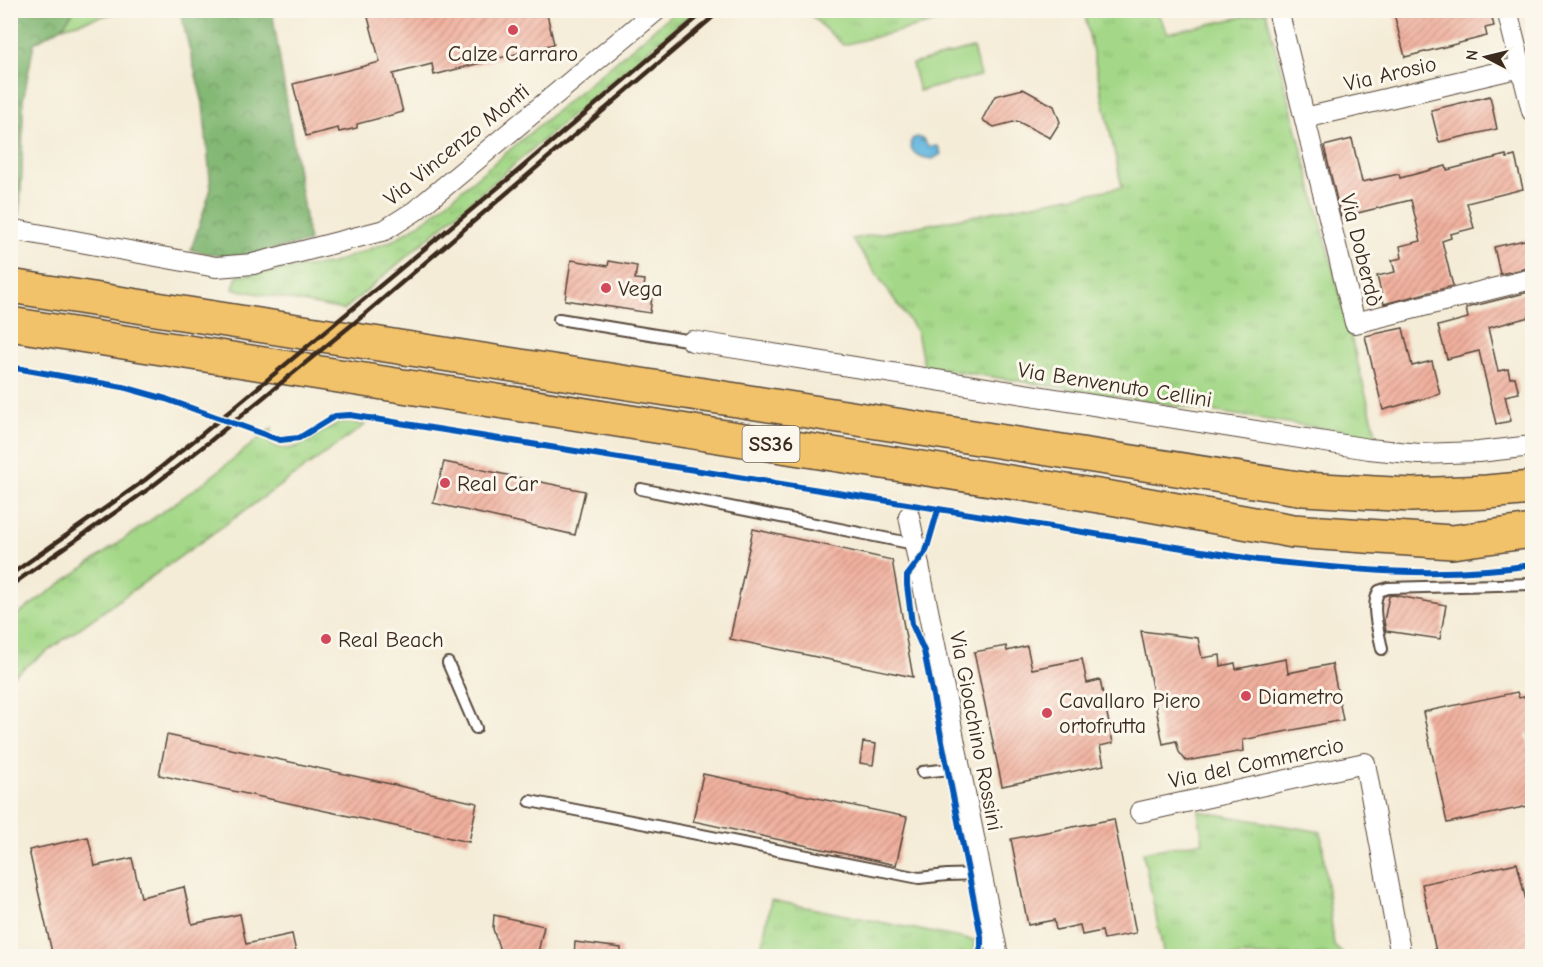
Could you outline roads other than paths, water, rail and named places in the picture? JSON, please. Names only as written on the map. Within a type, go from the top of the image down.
[{"type":"highway","points":[[10,262],[83,297]]},
{"type":"highway","name":"SS36","points":[[10,286],[1304,489],[1411,495],[1533,488]]},
{"type":"highway","name":"SS36","points":[[10,324],[1111,498],[1293,531],[1452,542],[1533,531]]},
{"type":"street","name":"Via Vincenzo Monti","points":[[10,229],[216,267],[253,264],[385,230],[416,211],[657,10]]},
{"type":"street","name":"Via Doberdò","points":[[1278,10],[1355,323],[1533,279]]},
{"type":"street","points":[[1507,10],[1533,111]]},
{"type":"street","name":"Via Arosio","points":[[1305,118],[1521,67]]},
{"type":"street","name":"Via Benvenuto Cellini","points":[[692,342],[1368,449],[1419,454],[1479,452],[1533,446]]},
{"type":"street","name":"Via Gioachino Rossini","points":[[909,516],[998,957]]},
{"type":"street","name":"Via del Commercio","points":[[1140,812],[1365,763],[1401,957]]},
{"type":"lane","points":[[559,319],[692,342]]},
{"type":"lane","points":[[641,489],[914,544]]},
{"type":"lane","points":[[1382,649],[1375,615],[1376,596],[1379,591],[1388,588],[1533,584]]},
{"type":"lane","points":[[448,663],[476,728]]},
{"type":"lane","points":[[922,772],[960,768]]},
{"type":"lane","points":[[530,801],[919,878],[981,874]]},
{"type":"water","points":[[917,137],[923,139],[929,147],[938,146],[941,154],[933,159],[916,154],[911,144],[912,139]]},
{"type":"railway","points":[[10,575],[145,480],[201,435],[513,175],[706,10]]},
{"type":"railway","points":[[10,586],[150,488],[209,442],[365,314],[721,10]]},
{"type":"place","name":"Calze Carraro","points":[[513,30]]},
{"type":"place","name":"Vega","points":[[606,288]]},
{"type":"place","name":"Real Car","points":[[445,483]]},
{"type":"place","name":"Real Beach","points":[[326,639]]},
{"type":"place","name":"Diametro","points":[[1246,696]]},
{"type":"place","name":"Cavallaro Piero ortofrutta","points":[[1047,713]]}]
